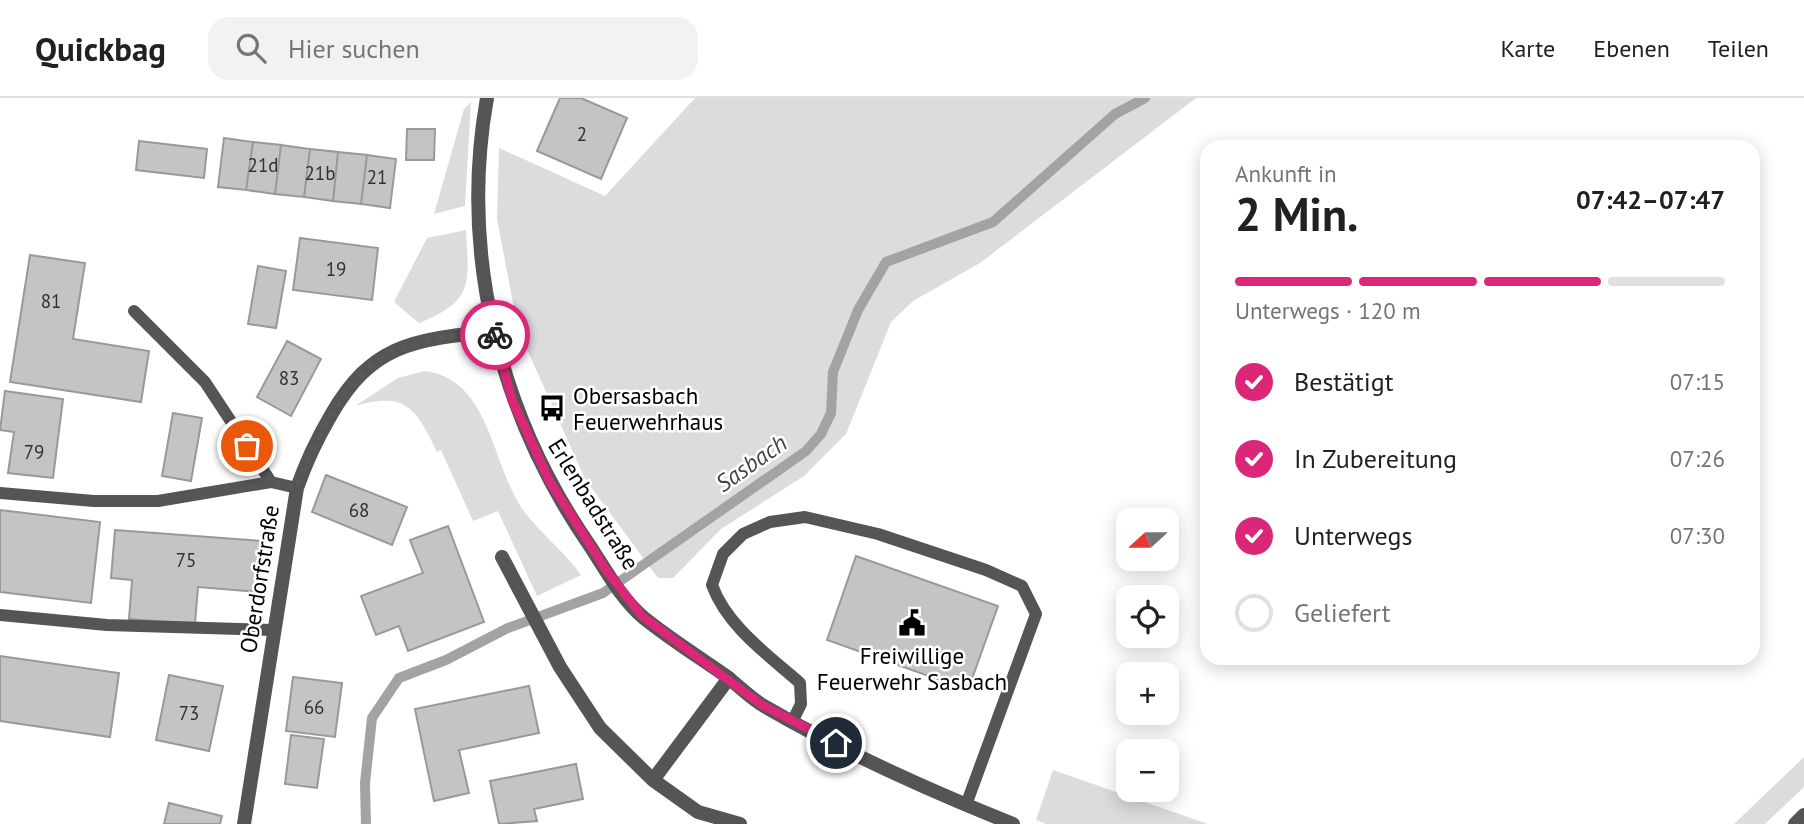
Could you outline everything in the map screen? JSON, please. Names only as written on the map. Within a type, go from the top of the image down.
[{"type":"street","name":"Erlenbadstraße","points":[[487,98],[481,166],[481,247],[494,331],[512,400],[528,440],[550,482],[606,570],[642,616],[762,705],[966,805],[1013,824]]},
{"type":"street","name":"Oberdorfstraße","points":[[244,824],[297,488],[314,446],[348,387],[371,363],[408,346],[494,331]]},
{"type":"street","points":[[502,557],[539,629],[600,729],[653,780],[698,812],[740,824]]},
{"type":"street","points":[[653,780],[729,678]]},
{"type":"street","points":[[1795,824],[1804,816]]},
{"type":"lane","points":[[134,311],[205,382],[271,482]]},
{"type":"lane","points":[[0,493],[94,501],[158,501],[271,482],[297,488]]},
{"type":"lane","points":[[793,720],[801,704],[800,683],[737,626],[719,605],[712,585],[723,554],[743,534],[770,522],[805,517],[878,534],[985,570],[1022,586],[1036,614],[966,805]]},
{"type":"lane","points":[[0,615],[107,625],[273,630]]},
{"type":"shaded area","points":[[695,98],[1196,98],[980,263],[913,301],[891,322],[846,434],[804,476],[721,529],[673,578],[658,578],[585,479],[518,329],[497,219],[499,148],[605,196]]},
{"type":"shaded area","points":[[471,102],[465,206],[434,214],[464,109]]},
{"type":"shaded area","points":[[466,230],[467,277],[459,298],[450,307],[419,323],[394,302],[427,238]]},
{"type":"shaded area","points":[[425,371],[447,378],[464,390],[477,407],[512,491],[523,510],[581,575],[537,596],[498,511],[473,521],[441,450],[437,452],[415,414],[398,402],[372,402],[355,406],[398,378]]},
{"type":"shaded area","points":[[1804,757],[1804,787],[1765,824],[1734,824]]},
{"type":"shaded area","points":[[1053,770],[1116,792],[1116,802],[1145,802],[1208,824],[1046,824],[1036,820]]},
{"type":"building","points":[[560,98],[581,98],[627,118],[601,179],[537,151]]},
{"type":"building","points":[[407,129],[435,129],[434,160],[406,160]]},
{"type":"building","points":[[224,138],[253,142],[246,190],[218,187]]},
{"type":"building","points":[[139,141],[207,149],[204,178],[136,170]]},
{"type":"building","points":[[253,142],[281,145],[275,194],[246,190]]},
{"type":"building","points":[[281,145],[310,149],[304,197],[275,194]]},
{"type":"building","points":[[310,149],[338,152],[333,201],[304,197]]},
{"type":"building","points":[[338,152],[367,155],[361,204],[333,201]]},
{"type":"building","points":[[367,155],[396,159],[390,208],[361,204]]},
{"type":"building","points":[[300,238],[378,248],[372,300],[293,290]]},
{"type":"building","points":[[30,255],[85,263],[73,339],[149,351],[141,402],[10,382]]},
{"type":"building","points":[[258,266],[286,271],[276,328],[248,324]]},
{"type":"building","points":[[287,341],[321,359],[291,416],[257,397]]},
{"type":"building","points":[[5,391],[63,399],[53,478],[8,473],[14,432],[0,430]]},
{"type":"building","points":[[173,413],[202,418],[191,481],[162,476]]},
{"type":"building","points":[[326,475],[407,507],[392,545],[312,512]]},
{"type":"building","points":[[0,510],[100,522],[91,603],[0,592]]},
{"type":"building","points":[[448,526],[484,622],[408,651],[399,626],[376,635],[361,596],[423,573],[410,540]]},
{"type":"building","points":[[115,530],[262,541],[258,592],[198,587],[195,624],[129,619],[132,580],[111,578]]},
{"type":"building","name":"Freiwillige Feuerwehr Sasbach","points":[[856,556],[998,606],[968,690],[827,640]]},
{"type":"building","points":[[0,656],[119,673],[110,737],[0,721]]},
{"type":"building","points":[[169,675],[223,686],[209,751],[156,740]]},
{"type":"building","points":[[293,677],[342,683],[335,737],[286,731]]},
{"type":"building","points":[[529,686],[539,733],[459,750],[469,793],[434,801],[415,709]]},
{"type":"building","points":[[291,735],[324,739],[317,788],[285,784]]},
{"type":"building","points":[[576,764],[583,799],[534,809],[537,821],[499,824],[490,781]]},
{"type":"building","points":[[169,803],[222,816],[220,824],[164,824]]},
{"type":"waterway","name":"Sasbach","points":[[366,824],[365,783],[372,718],[399,678],[446,660],[508,628],[603,593],[806,451],[821,434],[831,413],[833,372],[858,310],[886,262],[993,222],[1115,114],[1145,98]]},
{"type":"way so far","points":[[247,446],[271,482],[297,488],[314,446],[348,387],[371,363],[394,351],[441,338],[494,331],[495,335]]},
{"type":"place","name":"Obersasbach Feuerwehrhaus","points":[[552,408]]},
{"type":"place","name":"Freiwillige Feuerwehr Sasbach","points":[[912,623]]},
{"type":"route","points":[[495,335],[512,400],[528,440],[582,536],[642,616],[762,705],[836,743]]}]
